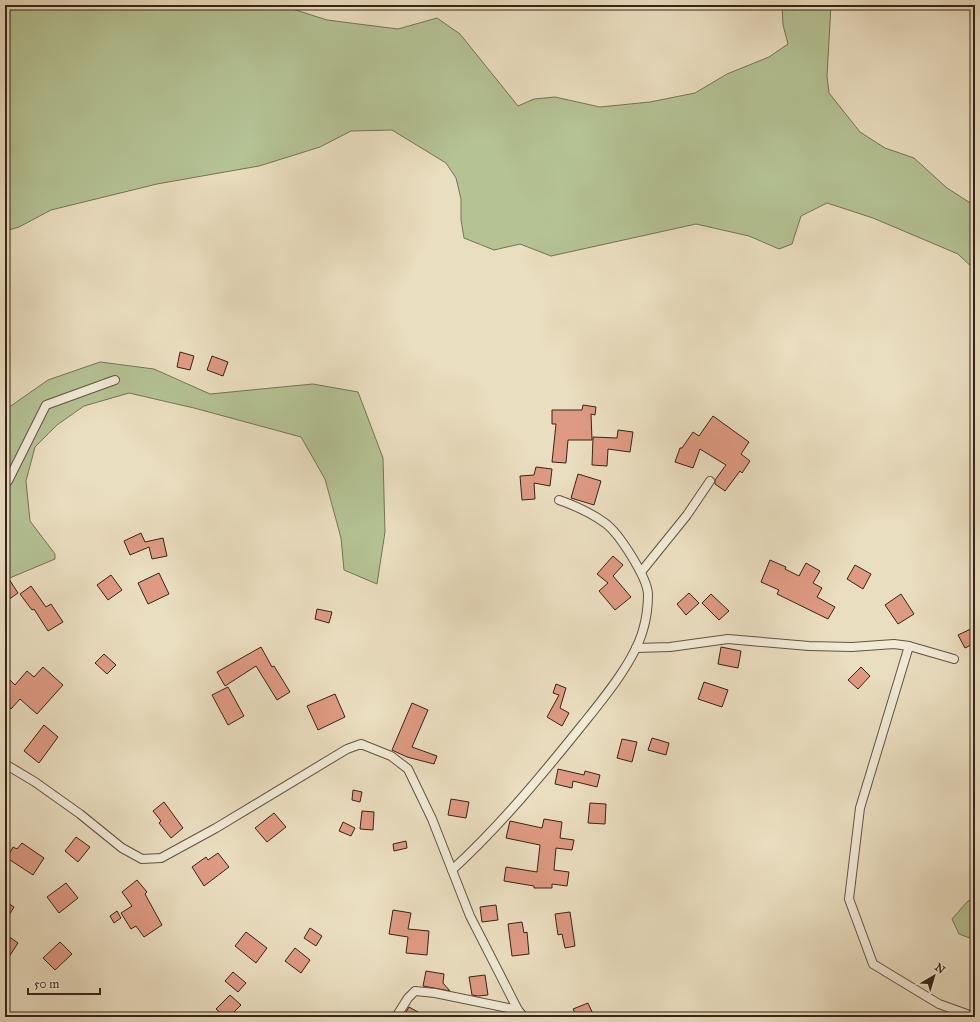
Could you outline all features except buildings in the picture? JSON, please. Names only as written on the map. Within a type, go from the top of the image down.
[{"type":"street","points":[[5,483],[8,481],[46,405],[115,380]]},
{"type":"street","points":[[640,572],[686,515],[710,480]]},
{"type":"street","points":[[452,870],[485,840],[610,690],[636,648],[643,630],[648,593],[631,554],[606,524],[581,507],[559,500]]},
{"type":"street","points":[[636,648],[670,647],[728,639],[809,646],[852,647],[880,644],[909,646],[954,659]]},
{"type":"street","points":[[909,646],[860,808],[849,899],[873,964],[938,1004],[975,1017]]},
{"type":"street","points":[[5,764],[35,782],[80,814],[122,848],[142,859],[161,858],[216,828],[347,749],[361,744],[391,756],[408,769],[432,819],[470,916],[518,1010],[524,1017]]},
{"type":"street","points":[[396,1017],[408,998],[415,991],[436,993],[518,1010]]},
{"type":"green space","points":[[5,5],[280,5],[327,20],[398,29],[437,18],[460,34],[518,106],[534,99],[555,97],[600,107],[650,102],[695,93],[727,74],[769,57],[788,44],[783,25],[782,5],[831,5],[827,76],[829,93],[860,132],[885,148],[914,158],[947,188],[975,206],[975,270],[958,254],[873,218],[827,203],[801,216],[792,244],[779,249],[749,236],[696,224],[551,256],[520,244],[494,250],[464,238],[461,220],[461,199],[456,178],[446,163],[392,130],[351,131],[320,147],[259,166],[157,184],[51,210],[19,227],[5,231]]},
{"type":"green space","points":[[100,362],[154,369],[210,394],[313,384],[358,392],[383,458],[385,532],[377,584],[344,570],[341,538],[325,479],[301,437],[194,408],[129,393],[84,406],[57,425],[35,447],[26,481],[30,521],[55,554],[55,559],[5,580],[5,410],[48,380]]},
{"type":"green space","points":[[975,896],[975,940],[959,934],[952,919],[967,902]]}]
